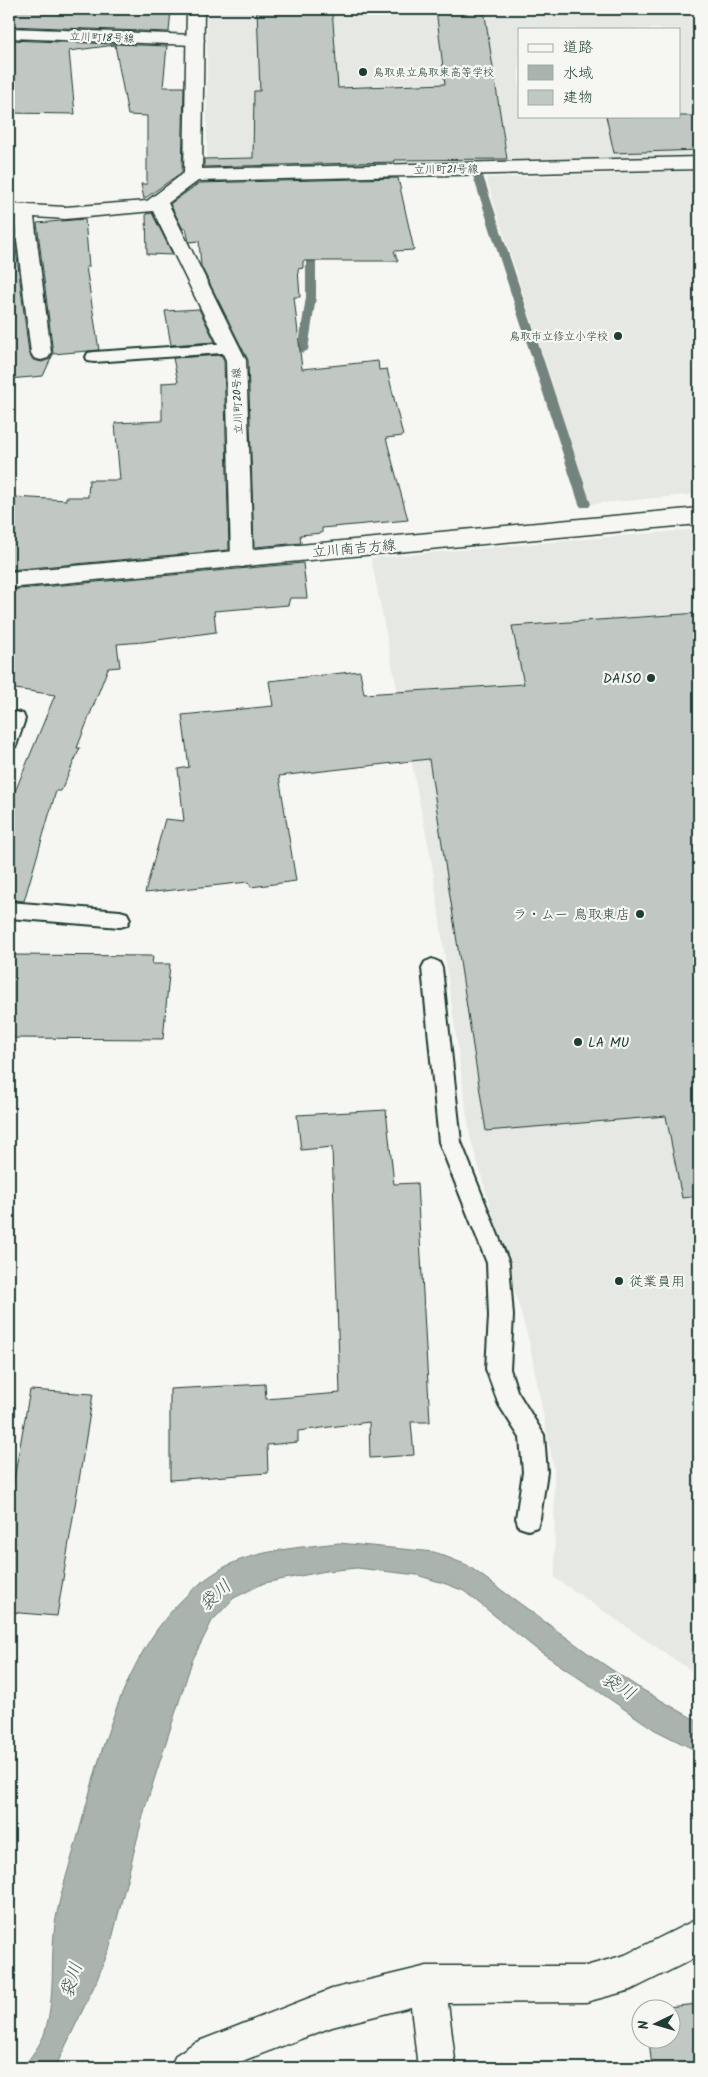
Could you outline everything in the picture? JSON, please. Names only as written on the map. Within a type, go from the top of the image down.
[{"type":"street","points":[[41,353],[16,210],[65,213],[99,212],[152,206],[193,176],[196,9]]},
{"type":"street","name":"立川町18号線","points":[[9,33],[195,40]]},
{"type":"street","name":"立川町21号線","points":[[193,176],[699,163]]},
{"type":"street","name":"立川町20号線","points":[[158,202],[236,360],[242,558]]},
{"type":"street","name":"立川南吉方線","points":[[9,580],[699,516]]},
{"type":"street","points":[[189,2068],[207,2056],[332,2008],[427,1984],[586,1984],[631,1972],[699,1936]]},
{"type":"street","points":[[427,1984],[437,2068]]},
{"type":"lane","points":[[94,357],[230,348]]},
{"type":"lane","points":[[9,742],[16,719]]},
{"type":"lane","points":[[9,910],[120,919]]},
{"type":"lane","points":[[432,968],[450,1142],[498,1263],[501,1316],[498,1369],[507,1397],[532,1435],[535,1472],[528,1518]]},
{"type":"shaded area","name":"鳥取県立鳥取東高等学校","points":[[207,9],[699,9],[699,156],[217,167],[207,164]]},
{"type":"shaded area","name":"鳥取市立修立小学校","points":[[699,171],[699,494],[591,504],[486,178]]},
{"type":"shaded area","name":"LA MU","points":[[699,529],[699,1676],[555,1578],[554,1470],[529,1341],[470,1136],[432,864],[371,558]]},
{"type":"water","name":"袋川","points":[[339,1543],[434,1552],[467,1565],[596,1659],[636,1686],[699,1722],[699,1752],[655,1730],[535,1648],[464,1591],[446,1584],[417,1575],[357,1568],[326,1571],[264,1583],[234,1598],[212,1621],[192,1661],[145,1808],[110,1947],[97,1980],[55,2068],[23,2068],[41,2042],[45,2032],[52,1992],[57,1912],[100,1756],[126,1684],[144,1650],[165,1619],[190,1592],[221,1569],[248,1557],[263,1553]]},
{"type":"building","points":[[9,9],[171,9],[169,32],[9,26]]},
{"type":"building","points":[[257,9],[332,9],[338,88],[445,84],[436,9],[484,9],[507,159],[394,160],[395,162],[204,167],[204,159],[253,158],[254,91],[260,91]]},
{"type":"building","points":[[9,40],[167,46],[163,87],[184,87],[182,172],[144,199],[141,184],[147,184],[147,116],[128,115],[115,45],[69,51],[75,114],[9,113]]},
{"type":"building","points":[[680,116],[699,116],[699,150],[614,153],[606,118],[680,118]]},
{"type":"building","points":[[398,178],[414,250],[394,251],[398,261],[303,261],[303,268],[298,269],[300,297],[294,297],[302,369],[378,361],[379,370],[387,369],[403,436],[386,438],[408,520],[322,528],[322,533],[300,535],[301,543],[254,547],[248,360],[201,266],[199,241],[189,242],[186,228],[183,229],[170,204],[199,183]]},
{"type":"building","points":[[152,213],[173,255],[147,254],[146,214]]},
{"type":"building","points":[[85,219],[89,267],[86,267],[99,350],[53,354],[43,376],[9,379],[9,225],[13,225],[29,353],[33,360],[42,362],[50,359],[53,353],[37,223]]},
{"type":"building","points":[[199,309],[215,342],[171,345],[165,311]]},
{"type":"building","points":[[221,355],[224,360],[229,550],[9,570],[9,500],[13,501],[14,497],[66,500],[66,497],[88,497],[89,480],[120,480],[115,423],[162,421],[162,383],[178,382],[173,358]]},
{"type":"building","points":[[303,563],[307,598],[290,598],[288,605],[214,611],[216,632],[117,644],[120,667],[108,668],[77,748],[80,748],[61,791],[56,791],[24,901],[9,900],[9,806],[55,695],[9,688],[9,590]]},
{"type":"building","points":[[699,613],[699,1196],[682,1198],[666,1116],[486,1131],[429,759],[279,776],[296,881],[251,887],[248,882],[145,893],[165,819],[184,821],[178,769],[189,767],[182,715],[273,706],[269,681],[360,671],[364,694],[524,684],[512,626]]},
{"type":"building","points":[[9,955],[153,956],[152,964],[170,964],[163,1039],[9,1038]]},
{"type":"building","points":[[386,1110],[394,1184],[417,1183],[430,1422],[411,1422],[414,1455],[370,1458],[369,1422],[298,1431],[298,1442],[267,1445],[268,1473],[170,1480],[170,1389],[265,1384],[266,1399],[340,1393],[332,1147],[301,1150],[297,1115]]},
{"type":"building","points":[[30,1390],[93,1394],[57,1616],[9,1612],[9,1507]]},
{"type":"building","points":[[699,2004],[699,2068],[652,2068],[650,2050],[680,2050],[680,2006]]},
{"type":"waterway","points":[[478,176],[585,504]]},
{"type":"waterway","points":[[303,350],[311,297],[311,242]]},
{"type":"place","name":"鳥取県立鳥取東高等学校","points":[[363,72]]},
{"type":"place","name":"鳥取市立修立小学校","points":[[618,336]]},
{"type":"place","name":"DAISO","points":[[651,678]]},
{"type":"place","name":"ラ・ムー 鳥取東店","points":[[640,914]]},
{"type":"place","name":"LA MU","points":[[578,1042]]},
{"type":"place","name":"従業員用","points":[[619,1281]]}]
